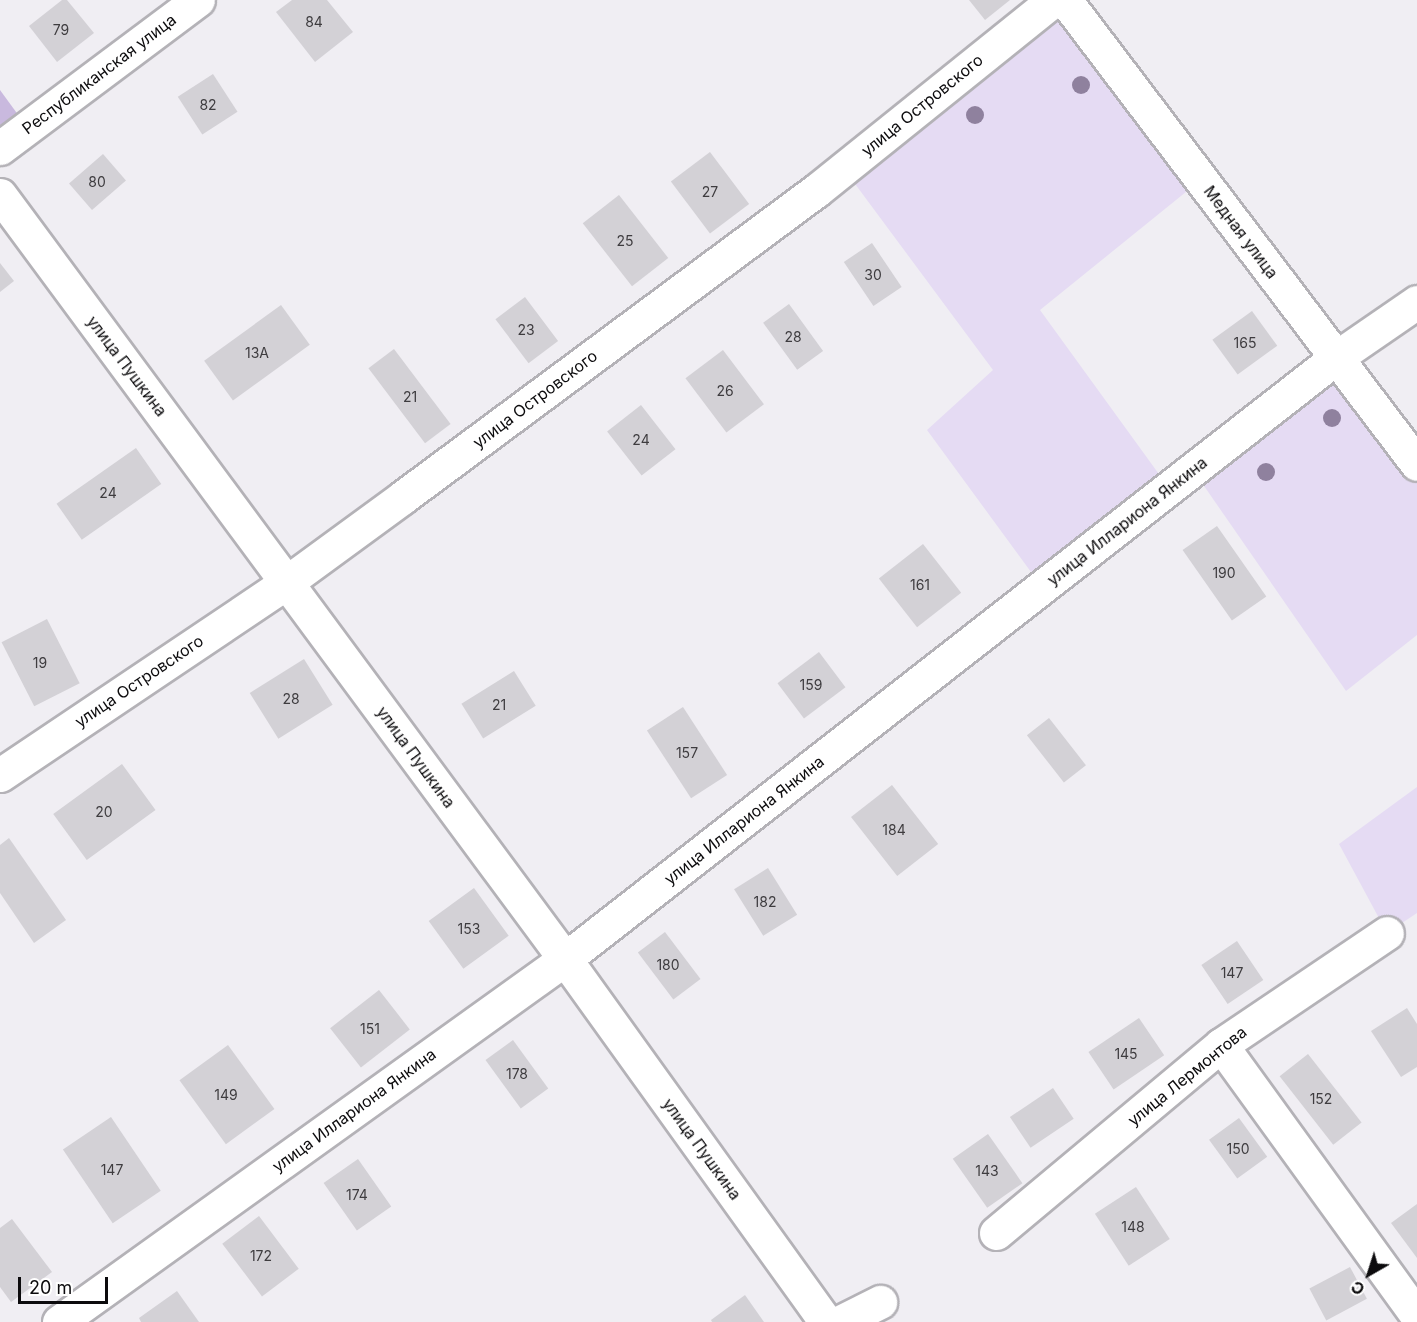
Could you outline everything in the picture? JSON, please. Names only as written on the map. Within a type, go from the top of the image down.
[{"type":"street","name":"Республиканская улица","points":[[0,148],[198,0]]},
{"type":"street","name":"улица Островского","points":[[0,775],[287,582],[817,190],[1053,0]]},
{"type":"street","name":"Медная улица","points":[[1065,0],[1417,464]]},
{"type":"street","name":"улица Пушкина","points":[[0,195],[565,959],[826,1322]]},
{"type":"street","name":"улица Иллариона Янкина","points":[[59,1322],[565,959],[1337,357],[1417,302]]},
{"type":"street","name":"улица Лермонтова","points":[[996,1233],[1221,1045],[1387,933]]},
{"type":"street","points":[[1221,1045],[1417,1316]]},
{"type":"street","points":[[840,1322],[880,1302]]},
{"type":"shaded area","points":[[1053,0],[1202,179],[1040,310],[1169,488],[1042,587],[927,430],[993,370],[844,169]]},
{"type":"shaded area","points":[[0,90],[27,127],[0,148]]},
{"type":"shaded area","points":[[1337,357],[1417,464],[1417,635],[1346,691],[1193,470]]},
{"type":"shaded area","points":[[1417,787],[1417,913],[1387,933],[1339,844]]},
{"type":"building","points":[[62,0],[67,0],[94,33],[57,62],[29,26]]},
{"type":"building","points":[[292,0],[327,0],[353,32],[315,62],[276,12]]},
{"type":"building","points":[[969,0],[1010,0],[985,20]]},
{"type":"building","points":[[213,74],[238,112],[202,135],[178,97]]},
{"type":"building","points":[[710,152],[749,204],[710,233],[671,181]]},
{"type":"building","points":[[103,154],[126,180],[92,210],[69,184]]},
{"type":"building","points":[[619,195],[668,258],[632,286],[583,223]]},
{"type":"building","points":[[872,243],[902,287],[873,306],[844,262]]},
{"type":"building","points":[[0,263],[14,281],[0,292]]},
{"type":"building","points":[[525,297],[558,341],[529,363],[495,319]]},
{"type":"building","points":[[789,304],[823,351],[797,370],[763,323]]},
{"type":"building","points":[[281,305],[310,345],[233,400],[204,361]]},
{"type":"building","points":[[1252,311],[1277,346],[1238,375],[1212,340]]},
{"type":"building","points":[[394,349],[451,424],[425,443],[368,368]]},
{"type":"building","points":[[723,350],[764,404],[726,433],[685,378]]},
{"type":"building","points":[[641,405],[675,449],[642,476],[607,431]]},
{"type":"building","points":[[136,448],[161,484],[82,540],[57,504]]},
{"type":"building","points":[[1217,526],[1266,596],[1232,621],[1183,550]]},
{"type":"building","points":[[923,544],[961,593],[917,627],[879,578]]},
{"type":"building","points":[[47,619],[80,683],[34,706],[2,642]]},
{"type":"building","points":[[819,652],[845,687],[804,718],[777,683]]},
{"type":"building","points":[[304,659],[333,705],[278,739],[250,693]]},
{"type":"building","points":[[514,671],[536,706],[483,739],[461,704]]},
{"type":"building","points":[[683,707],[727,775],[691,798],[647,730]]},
{"type":"building","points":[[1049,718],[1086,765],[1064,783],[1027,735]]},
{"type":"building","points":[[122,764],[156,810],[87,860],[53,814]]},
{"type":"building","points":[[892,785],[938,844],[897,876],[851,817]]},
{"type":"building","points":[[9,838],[66,920],[34,943],[0,893],[0,845]]},
{"type":"building","points":[[768,868],[797,915],[763,936],[734,889]]},
{"type":"building","points":[[474,888],[509,936],[463,969],[429,921]]},
{"type":"building","points":[[665,932],[701,979],[673,1000],[638,952]]},
{"type":"building","points":[[1237,941],[1263,980],[1228,1004],[1201,965]]},
{"type":"building","points":[[379,990],[410,1029],[361,1068],[330,1028]]},
{"type":"building","points":[[1407,1008],[1417,1024],[1417,1067],[1401,1077],[1371,1031]]},
{"type":"building","points":[[1139,1018],[1164,1055],[1114,1089],[1088,1052]]},
{"type":"building","points":[[513,1040],[548,1089],[521,1109],[485,1060]]},
{"type":"building","points":[[228,1045],[274,1109],[226,1144],[179,1080]]},
{"type":"building","points":[[1308,1054],[1362,1123],[1333,1145],[1280,1076]]},
{"type":"building","points":[[1053,1088],[1074,1119],[1031,1148],[1010,1117]]},
{"type":"building","points":[[111,1117],[161,1191],[113,1223],[63,1149]]},
{"type":"building","points":[[1239,1118],[1267,1157],[1237,1179],[1209,1140]]},
{"type":"building","points":[[988,1134],[1022,1183],[987,1208],[953,1159]]},
{"type":"building","points":[[358,1159],[391,1207],[357,1231],[324,1183]]},
{"type":"building","points":[[1136,1187],[1170,1239],[1129,1266],[1095,1214]]},
{"type":"building","points":[[1417,1204],[1417,1258],[1391,1223]]},
{"type":"building","points":[[259,1216],[299,1269],[262,1296],[222,1244]]},
{"type":"building","points":[[12,1219],[52,1272],[11,1302],[0,1287],[0,1228]]},
{"type":"building","points":[[1350,1267],[1367,1299],[1326,1320],[1309,1289]]},
{"type":"building","points":[[177,1291],[199,1322],[141,1322],[139,1318]]},
{"type":"building","points":[[745,1295],[764,1322],[712,1322],[711,1320]]}]
